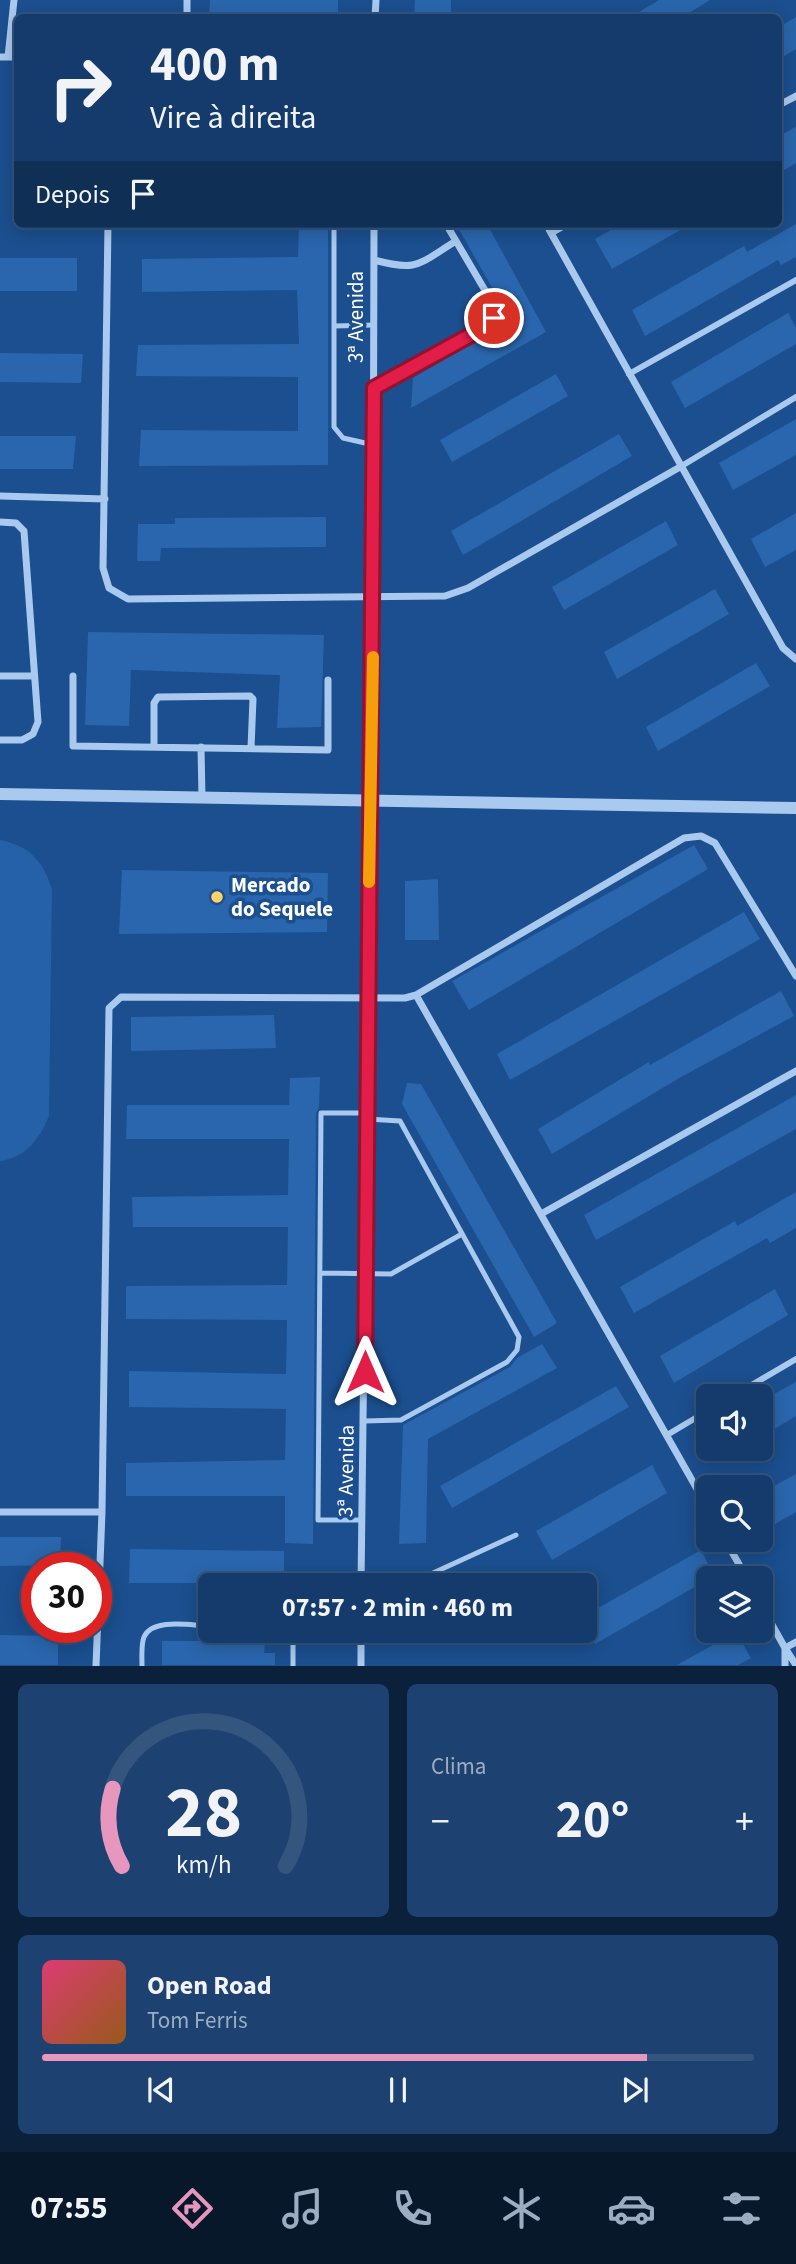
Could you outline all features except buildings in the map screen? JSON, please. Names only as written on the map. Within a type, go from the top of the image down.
[{"type":"street","points":[[4,57],[14,0]]},
{"type":"street","points":[[107,228],[103,568],[109,588],[128,600],[445,596],[468,588],[680,467],[796,397]]},
{"type":"street","name":"3ª Avenida","points":[[362,1573],[373,597],[374,228]]},
{"type":"street","points":[[374,388],[489,325],[494,318],[496,309],[448,228]]},
{"type":"street","points":[[548,228],[783,648],[796,660]]},
{"type":"street","points":[[551,233],[560,228]]},
{"type":"street","points":[[374,260],[405,268],[415,266],[456,241]]},
{"type":"street","points":[[629,374],[796,280]]},
{"type":"street","points":[[0,496],[105,499]]},
{"type":"street","points":[[0,522],[16,523],[24,531],[38,722],[33,734],[22,740],[0,740]]},
{"type":"street","points":[[0,676],[34,676]]},
{"type":"street","points":[[73,676],[73,746],[328,750],[328,680]]},
{"type":"street","points":[[154,747],[154,702],[158,696],[250,696],[251,748]]},
{"type":"street","points":[[201,747],[202,797]]},
{"type":"street","points":[[0,794],[796,808]]},
{"type":"street","points":[[96,1665],[102,1512],[109,1008],[121,997],[367,999],[416,995],[684,838],[701,836],[716,843],[796,976]]},
{"type":"street","points":[[416,995],[696,1487]]},
{"type":"street","points":[[541,1214],[796,1071]]},
{"type":"street","points":[[753,1384],[796,1359]]},
{"type":"street","points":[[667,1435],[696,1418]]},
{"type":"street","points":[[0,1513],[102,1512]]},
{"type":"street","points":[[773,1626],[796,1665]]},
{"type":"street","points":[[785,1647],[796,1642]]},
{"type":"street","points":[[360,1665],[361,1643]]},
{"type":"street","points":[[785,1647],[785,1665]]},
{"type":"lane","points":[[334,228],[334,427],[342,439],[374,445]]},
{"type":"lane","points":[[334,326],[374,325]]},
{"type":"lane","points":[[362,1520],[318,1520],[321,1113],[400,1121],[519,1337],[517,1350],[506,1362],[401,1420],[365,1421]]},
{"type":"lane","points":[[320,1273],[391,1273],[462,1234]]},
{"type":"lane","points":[[433,1573],[516,1535]]},
{"type":"lane","points":[[142,1665],[144,1637],[150,1629],[158,1625],[198,1626]]},
{"type":"lane","points":[[293,1643],[293,1665]]},
{"type":"shaded area","points":[[0,840],[28,851],[45,871],[52,890],[49,1116],[31,1146],[17,1156],[0,1161]]},
{"type":"slow traffic","points":[[369,882],[373,657]]},
{"type":"place","name":"Mercado do Sequele","points":[[217,897]]},
{"type":"route","points":[[365,1372],[374,388],[489,325],[494,318]]}]
